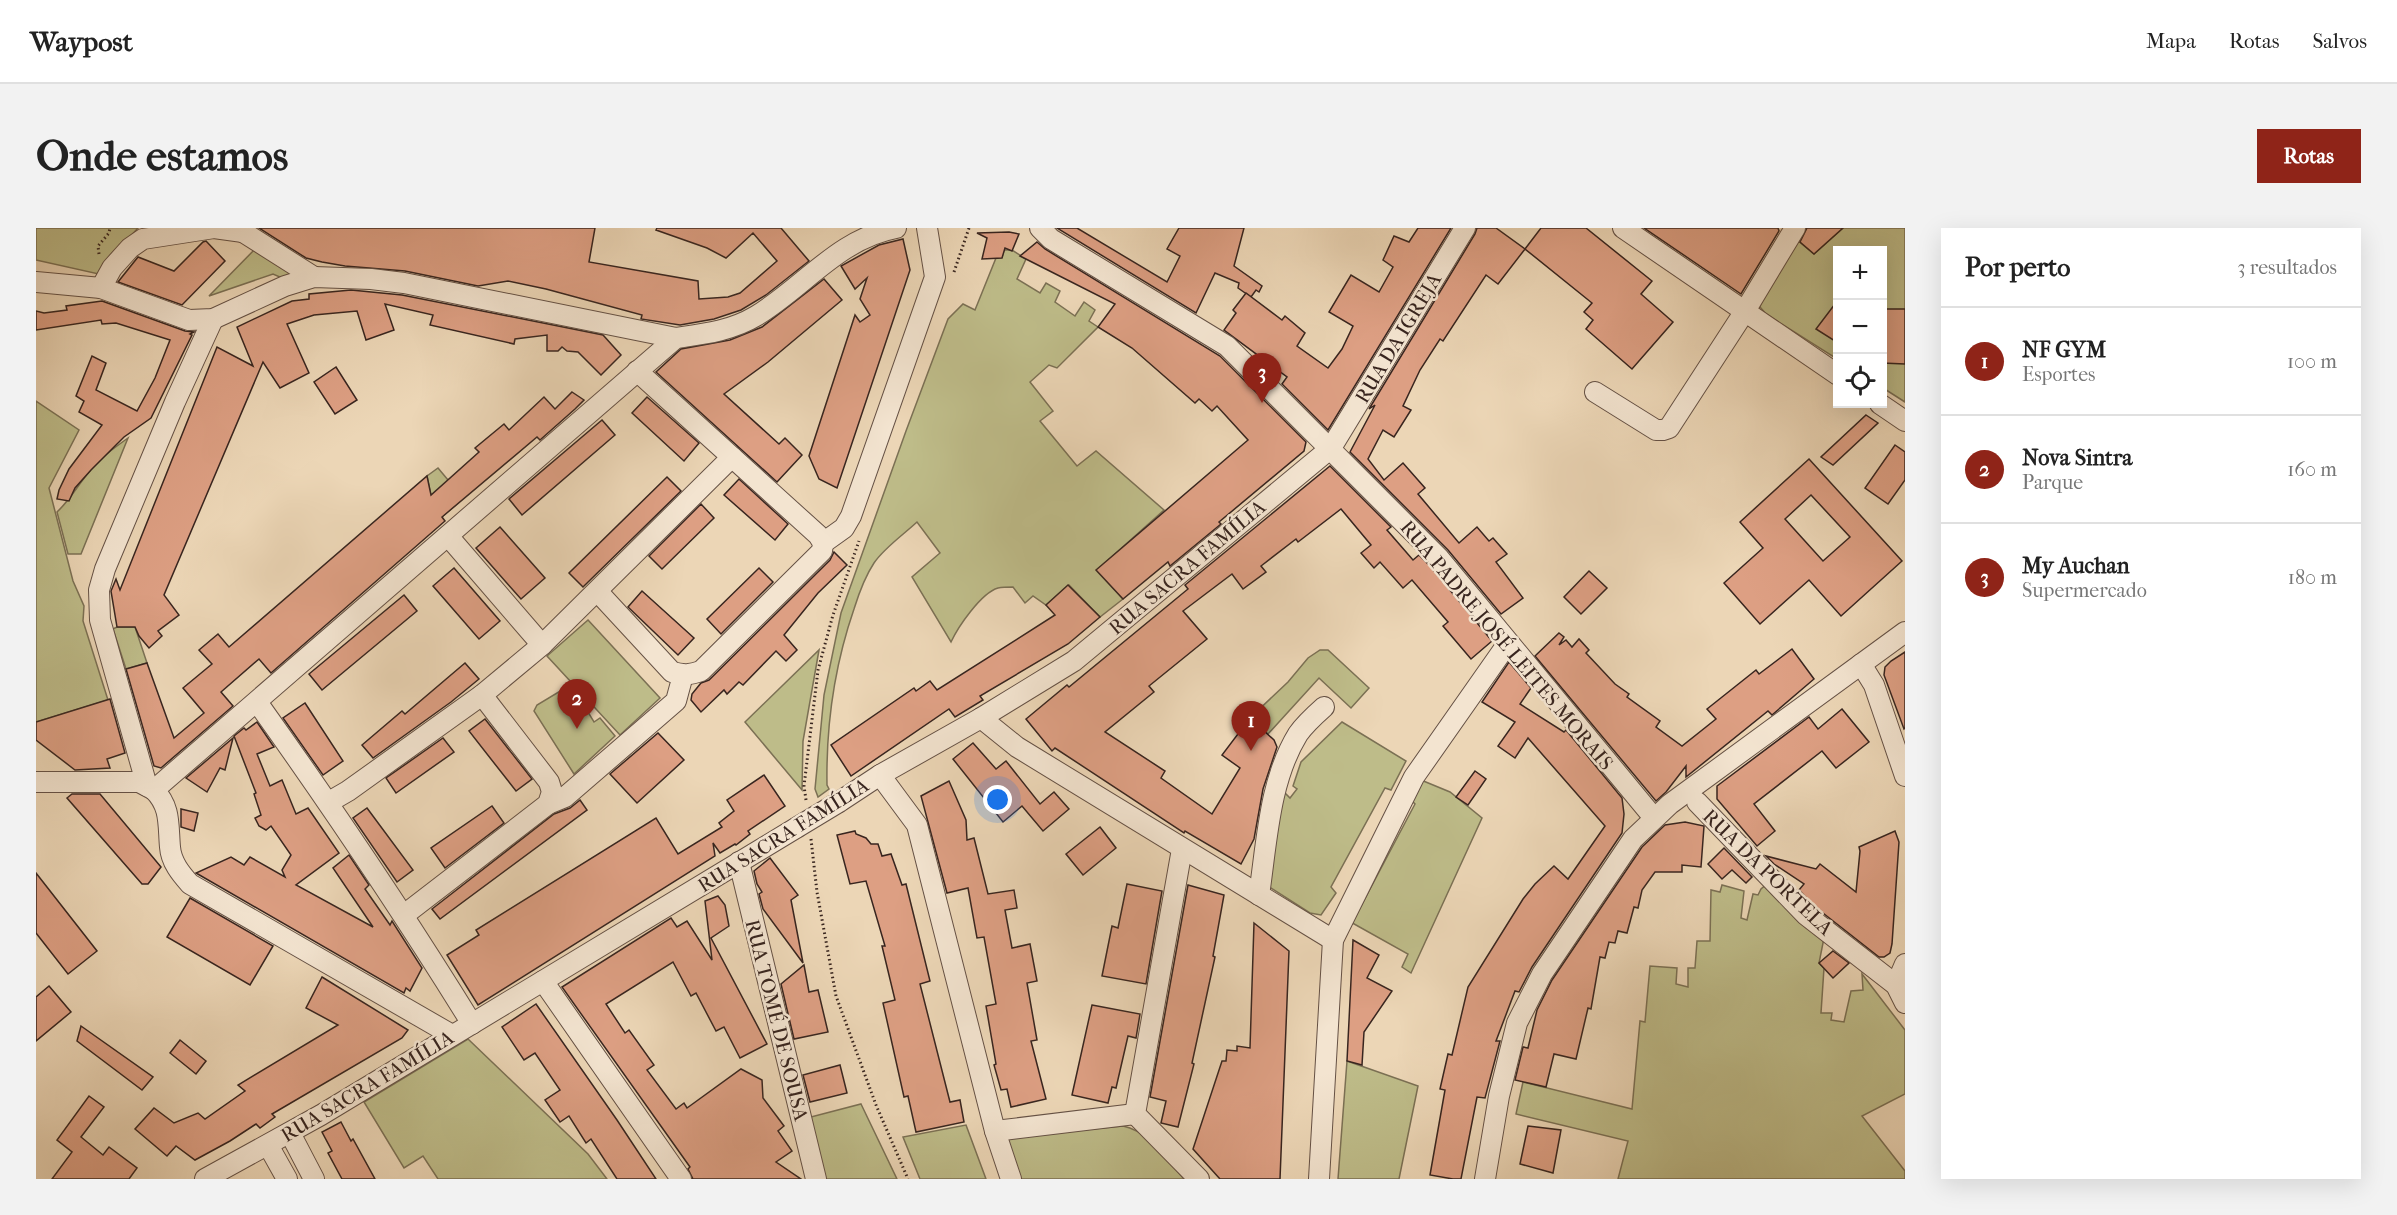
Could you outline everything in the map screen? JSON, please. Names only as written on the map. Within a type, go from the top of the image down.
[{"type":"street","points":[[101,288],[112,268],[129,248],[143,239],[214,228],[244,230],[314,278]]},
{"type":"street","points":[[36,282],[101,288],[189,320],[213,319],[285,286],[314,278],[371,279],[404,283],[676,338],[718,332],[740,324],[769,307],[843,248],[871,234],[896,228]]},
{"type":"street","points":[[823,543],[844,528],[851,516],[935,277],[927,228]]},
{"type":"street","name":"RUA PADRE JOSÉ LEITES MORAIS","points":[[1041,228],[1051,239],[1227,346],[1439,558],[1654,818]]},
{"type":"street","name":"RUA DA IGREJA","points":[[1331,448],[1465,228]]},
{"type":"street","points":[[1623,228],[1833,372]]},
{"type":"street","points":[[1595,392],[1656,430],[1669,428],[1745,311],[1792,229]]},
{"type":"street","points":[[151,788],[100,620],[99,590],[105,569],[175,402],[213,319]]},
{"type":"street","points":[[151,788],[257,702],[676,338]]},
{"type":"street","points":[[598,592],[672,672],[683,675],[701,671],[822,551],[823,543],[818,535],[637,371]]},
{"type":"street","points":[[1886,408],[1905,421]]},
{"type":"street","name":"RUA SACRA FAMÍLIA","points":[[205,1179],[290,1133],[739,862],[803,831],[838,802],[880,775],[981,718],[1074,661],[1331,448]]},
{"type":"street","points":[[329,802],[482,695],[543,645],[732,457]]},
{"type":"street","points":[[448,536],[543,645]]},
{"type":"street","points":[[1485,1179],[1509,1048],[1517,1023],[1530,995],[1633,839],[1670,804],[1905,632]]},
{"type":"street","points":[[1319,1179],[1332,940],[1414,777],[1508,643]]},
{"type":"street","points":[[1861,664],[1874,685],[1905,776]]},
{"type":"street","points":[[404,915],[548,804],[565,797],[676,701],[683,675]]},
{"type":"street","points":[[482,695],[549,782],[552,792],[548,804]]},
{"type":"street","points":[[257,702],[329,802],[404,915],[472,1024]]},
{"type":"street","points":[[1259,895],[1274,798],[1289,752],[1300,732],[1324,707]]},
{"type":"street","points":[[981,718],[1017,747],[1332,940]]},
{"type":"street","points":[[880,775],[917,825],[995,1131],[1011,1179]]},
{"type":"street","points":[[1670,804],[1697,802],[1710,776]]},
{"type":"street","points":[[36,782],[140,782],[151,788],[163,799],[168,813],[170,849],[174,862],[190,884],[452,1035]]},
{"type":"street","name":"RUA DA PORTELA","points":[[1697,802],[1806,915],[1896,985]]},
{"type":"street","points":[[1135,1114],[1182,849]]},
{"type":"street","name":"RUA TOMÉ DE SOUSA","points":[[739,862],[816,1179]]},
{"type":"street","points":[[1905,964],[1896,985],[1905,1003]]},
{"type":"street","points":[[543,981],[681,1179]]},
{"type":"street","points":[[995,1131],[1135,1114]]},
{"type":"street","points":[[1135,1114],[1199,1179]]},
{"type":"street","points":[[290,1133],[314,1179]]},
{"type":"street","points":[[268,1145],[287,1179]]},
{"type":"path","points":[[953,272],[969,228]]},
{"type":"path","points":[[807,809],[804,786],[818,670],[832,615],[860,538]]},
{"type":"path","points":[[803,831],[836,996],[876,1105],[908,1179]]},
{"type":"shaded area","points":[[36,228],[138,228],[109,260],[103,275],[36,260]]},
{"type":"shaded area","points":[[1843,228],[1905,228],[1905,402],[1887,391],[1887,246],[1833,246],[1833,356],[1766,314],[1760,307],[1762,298],[1796,239],[1814,254]]},
{"type":"shaded area","points":[[257,247],[292,273],[282,278],[273,274],[209,296]]},
{"type":"shaded area","points":[[1004,250],[1012,250],[1026,259],[1017,279],[1040,293],[1046,283],[1060,291],[1055,302],[1075,316],[1084,302],[1095,310],[1089,321],[1098,327],[1057,368],[1049,365],[1030,382],[1053,411],[1040,421],[1077,466],[1096,451],[1164,510],[1097,570],[1123,599],[1100,617],[1069,585],[1046,605],[1033,596],[1025,603],[1013,587],[1000,588],[984,596],[964,620],[951,642],[912,577],[940,553],[917,522],[878,557],[860,591],[836,674],[828,740],[827,785],[829,789],[818,797],[815,789],[824,695],[841,613],[948,319],[963,304],[975,310],[996,258],[1002,257]]},
{"type":"shaded area","points":[[36,401],[79,430],[49,488],[73,581],[84,606],[83,621],[108,700],[36,722]]},
{"type":"shaded area","points":[[128,438],[81,554],[68,554],[57,512],[98,462]]},
{"type":"shaded area","points":[[438,468],[460,501],[442,517],[433,506],[427,476]]},
{"type":"shaded area","points":[[588,620],[660,698],[620,735],[547,656]]},
{"type":"shaded area","points":[[135,627],[147,663],[126,669],[113,629]]},
{"type":"shaded area","points":[[819,650],[803,741],[802,790],[745,722]]},
{"type":"shaded area","points":[[1320,650],[1328,650],[1369,688],[1351,708],[1319,678],[1268,734],[1250,718],[1288,682],[1308,658]]},
{"type":"shaded area","points":[[567,687],[580,699],[594,722],[600,718],[615,736],[574,774],[534,711],[537,705]]},
{"type":"shaded area","points":[[1342,722],[1406,761],[1391,790],[1385,788],[1331,887],[1336,893],[1321,915],[1310,913],[1268,886],[1281,799],[1285,793],[1290,798],[1297,789],[1293,786],[1301,762]]},
{"type":"shaded area","points":[[1421,780],[1450,792],[1482,818],[1411,973],[1402,967],[1408,954],[1347,920],[1361,906],[1415,804],[1410,799]]},
{"type":"shaded area","points":[[1768,883],[1824,938],[1819,963],[1824,968],[1821,1013],[1832,1013],[1831,1020],[1844,1022],[1851,991],[1863,990],[1862,974],[1905,1030],[1905,1094],[1862,1116],[1905,1171],[1905,1179],[1618,1179],[1628,1141],[1516,1114],[1523,1082],[1632,1109],[1640,1021],[1645,1022],[1650,966],[1677,968],[1676,984],[1688,987],[1688,968],[1695,968],[1697,941],[1710,941],[1711,890],[1720,892],[1722,885],[1744,891],[1741,918],[1747,920],[1753,894],[1758,895]]},
{"type":"shaded area","points":[[468,1039],[588,1154],[607,1179],[438,1179],[423,1156],[404,1168],[364,1102]]},
{"type":"shaded area","points":[[1347,1061],[1418,1086],[1399,1179],[1338,1179]]},
{"type":"shaded area","points":[[861,1104],[897,1179],[824,1179],[807,1118]]},
{"type":"shaded area","points":[[966,1125],[986,1179],[920,1179],[903,1137]]},
{"type":"shaded area","points":[[1123,1126],[1149,1140],[1184,1179],[1018,1179],[1005,1141],[1010,1137]]},
{"type":"building","points":[[259,228],[595,228],[589,262],[698,281],[699,299],[728,297],[740,293],[777,261],[753,233],[726,258],[707,248],[656,230],[657,228],[781,228],[809,261],[766,295],[741,310],[714,319],[680,325],[641,319],[642,315],[508,281],[478,286],[405,271],[322,262],[306,258]]},
{"type":"building","points":[[1057,228],[1077,228],[1167,282],[1180,256],[1167,249],[1179,228],[1244,228],[1234,266],[1262,286],[1259,292],[1256,290],[1251,297],[1238,288],[1239,283],[1215,273],[1196,313]]},
{"type":"building","points":[[1418,228],[1451,228],[1328,430],[1282,384],[1287,377],[1224,330],[1236,313],[1233,310],[1246,293],[1282,320],[1285,316],[1305,333],[1297,346],[1328,368],[1342,349],[1353,326],[1329,312],[1351,275],[1379,292],[1393,267],[1383,260],[1394,236],[1409,242]]},
{"type":"building","points":[[1477,228],[1496,228],[1525,249],[1498,284],[1486,275],[1443,341],[1440,339],[1420,370],[1403,406],[1411,410],[1394,437],[1383,430],[1368,459],[1384,480],[1403,463],[1425,488],[1418,494],[1459,543],[1477,527],[1489,541],[1493,538],[1507,554],[1496,562],[1523,598],[1501,614],[1448,550],[1350,452],[1375,405],[1369,409]]},
{"type":"building","points":[[1541,228],[1586,228],[1652,281],[1641,294],[1673,322],[1632,369],[1586,329],[1593,320],[1584,312],[1592,303],[1525,249]]},
{"type":"building","points":[[1644,228],[1778,228],[1779,231],[1741,294]]},
{"type":"building","points":[[1807,228],[1843,228],[1814,254],[1800,242]]},
{"type":"building","points":[[977,233],[1019,234],[1012,251],[1005,248],[1002,258],[982,259],[987,238]]},
{"type":"building","points":[[903,239],[910,270],[837,488],[819,479],[809,456],[855,315],[860,322],[870,315],[860,299],[867,278],[855,289],[841,266],[879,245]]},
{"type":"building","points":[[206,241],[225,261],[182,305],[118,282],[138,257],[174,271]]},
{"type":"building","points":[[1037,242],[1220,356],[1306,442],[1304,451],[1219,522],[1221,524],[1170,566],[1168,562],[1123,599],[1096,570],[1248,440],[1217,406],[1212,411],[1199,399],[1195,403],[1132,348],[1098,327],[1115,304],[1020,256]]},
{"type":"building","points":[[824,279],[842,300],[768,362],[724,394],[779,444],[785,438],[802,455],[777,482],[656,372],[681,349],[730,340],[762,327]]},
{"type":"building","points":[[351,290],[402,295],[603,335],[621,355],[601,375],[578,352],[567,351],[562,347],[558,351],[547,351],[547,335],[515,339],[514,344],[430,325],[433,315],[385,304],[394,330],[366,340],[357,311],[314,315],[287,324],[309,373],[280,388],[263,362],[164,595],[179,615],[158,631],[162,636],[149,648],[135,627],[117,627],[111,591],[116,579],[120,590],[217,347],[253,366],[237,327],[292,301],[309,299],[309,294]]},
{"type":"building","points":[[102,301],[185,331],[194,332],[190,334],[192,335],[151,418],[124,437],[91,470],[75,488],[69,501],[57,499],[69,469],[102,425],[79,412],[84,401],[76,396],[92,356],[106,363],[96,390],[137,411],[155,378],[170,340],[116,323],[102,324],[101,320],[36,330],[36,311],[44,313],[67,310],[66,306]]},
{"type":"building","points":[[1833,307],[1833,340],[1816,329]]},
{"type":"building","points":[[1887,309],[1905,309],[1905,364],[1887,363]]},
{"type":"building","points":[[336,367],[357,400],[335,414],[314,382]]},
{"type":"building","points":[[572,392],[584,400],[575,409],[540,440],[537,437],[442,517],[445,521],[271,673],[259,659],[221,692],[233,706],[161,768],[154,766],[126,669],[147,663],[174,738],[204,713],[183,688],[212,664],[199,650],[218,634],[229,647],[427,476],[431,495],[479,452],[475,448],[504,424],[509,430],[544,397],[555,409]]},
{"type":"building","points":[[647,397],[699,443],[684,461],[632,413]]},
{"type":"building","points":[[1866,415],[1878,423],[1833,465],[1821,457]]},
{"type":"building","points":[[602,420],[615,435],[522,515],[509,499]]},
{"type":"building","points":[[1895,445],[1905,452],[1905,480],[1888,504],[1865,488]]},
{"type":"building","points":[[1809,459],[1902,561],[1841,616],[1809,580],[1760,624],[1724,583],[1763,548],[1740,522]],"holes":[[[1811,495],[1850,537],[1823,561],[1785,519]]]},
{"type":"building","points":[[1330,466],[1391,527],[1387,530],[1413,560],[1419,555],[1430,566],[1492,641],[1471,659],[1443,626],[1448,622],[1412,580],[1403,588],[1380,562],[1374,568],[1361,553],[1371,545],[1341,509],[1298,542],[1296,539],[1261,566],[1266,572],[1243,589],[1232,574],[1183,611],[1207,639],[1149,686],[1154,692],[1105,732],[1165,771],[1161,778],[1212,814],[1240,768],[1222,755],[1250,718],[1274,740],[1277,747],[1263,789],[1254,839],[1241,864],[1185,831],[1184,833],[1055,748],[1052,751],[1026,719],[1067,685],[1069,687],[1188,589],[1185,585]]},
{"type":"building","points":[[667,477],[681,491],[583,587],[569,573]]},
{"type":"building","points":[[739,479],[788,524],[775,540],[724,495]]},
{"type":"building","points":[[701,504],[714,518],[662,569],[649,556]]},
{"type":"building","points":[[500,527],[545,578],[521,599],[476,548]]},
{"type":"building","points":[[834,552],[847,565],[818,593],[784,635],[797,650],[786,661],[776,651],[743,685],[739,682],[727,694],[724,690],[701,712],[691,700],[692,694],[701,683],[709,680],[830,560]]},
{"type":"building","points":[[454,568],[500,621],[479,639],[433,586]]},
{"type":"building","points":[[759,568],[773,582],[721,634],[707,619]]},
{"type":"building","points":[[1589,571],[1607,588],[1581,614],[1564,597]]},
{"type":"building","points":[[1068,585],[1100,617],[1068,644],[980,696],[983,700],[955,717],[949,709],[851,776],[831,745],[914,688],[916,691],[930,681],[937,690],[1055,615],[1046,605]]},
{"type":"building","points":[[642,591],[694,638],[678,655],[628,607]]},
{"type":"building","points":[[404,595],[417,611],[322,690],[309,674]]},
{"type":"building","points":[[1559,633],[1564,637],[1559,645],[1566,640],[1572,647],[1579,639],[1589,650],[1586,653],[1615,684],[1629,694],[1627,697],[1660,721],[1656,727],[1682,746],[1716,719],[1707,709],[1756,670],[1759,674],[1792,649],[1814,679],[1772,715],[1768,711],[1686,777],[1686,766],[1656,801],[1535,656]]},
{"type":"building","points":[[1905,652],[1904,729],[1884,675],[1885,667]]},
{"type":"building","points":[[1509,662],[1531,688],[1520,704],[1564,732],[1566,730],[1622,798],[1624,814],[1622,833],[1532,967],[1519,992],[1515,991],[1496,1041],[1500,1041],[1485,1098],[1477,1097],[1461,1179],[1453,1179],[1430,1175],[1445,1090],[1440,1089],[1448,1054],[1452,1055],[1468,987],[1523,899],[1535,884],[1554,866],[1568,879],[1605,826],[1528,738],[1515,758],[1498,746],[1515,722],[1482,702]]},
{"type":"building","points":[[465,663],[479,679],[373,758],[362,745],[402,711],[405,714]]},
{"type":"building","points":[[110,699],[125,753],[107,759],[110,768],[75,770],[36,740],[36,722]]},
{"type":"building","points":[[305,703],[343,761],[323,775],[283,718]]},
{"type":"building","points":[[1842,709],[1869,742],[1836,768],[1822,751],[1754,804],[1775,831],[1757,846],[1717,799],[1717,786],[1809,717],[1818,729]]},
{"type":"building","points":[[485,719],[532,779],[516,791],[469,731]]},
{"type":"building","points":[[257,722],[274,747],[257,754],[270,786],[282,780],[296,814],[308,808],[339,853],[296,885],[373,927],[333,868],[349,855],[369,885],[365,889],[390,925],[392,921],[422,968],[410,991],[406,988],[404,993],[196,873],[231,857],[244,865],[250,857],[285,877],[282,870],[291,855],[271,826],[266,830],[259,826],[255,818],[261,815],[254,794],[256,793],[234,736]]},
{"type":"building","points":[[658,733],[684,760],[637,803],[610,774]]},
{"type":"building","points":[[233,738],[225,770],[220,768],[207,792],[186,778]]},
{"type":"building","points":[[443,738],[454,752],[396,793],[386,778]]},
{"type":"building","points":[[973,743],[996,769],[1006,761],[1040,804],[1054,792],[1069,809],[1043,831],[1022,806],[1003,822],[953,759]]},
{"type":"building","points":[[1475,771],[1486,779],[1468,805],[1456,797]]},
{"type":"building","points":[[764,775],[785,806],[748,831],[750,834],[736,845],[720,853],[713,843],[715,856],[478,1005],[447,955],[479,935],[476,930],[656,818],[678,854],[722,827],[719,823],[734,811],[727,800]]},
{"type":"building","points":[[949,781],[966,820],[967,840],[974,838],[988,894],[1014,890],[1017,908],[1005,910],[1012,948],[1030,944],[1037,981],[1027,983],[1037,1040],[1031,1041],[1046,1099],[1011,1107],[1007,1089],[1001,1090],[994,1065],[996,1064],[986,1006],[996,1004],[984,937],[977,938],[968,888],[947,893],[921,796]]},
{"type":"building","points":[[72,794],[100,794],[161,867],[148,884],[142,884],[67,798]]},
{"type":"building","points":[[580,800],[587,810],[440,919],[432,909],[554,814],[570,808]]},
{"type":"building","points":[[492,806],[504,823],[445,868],[431,848]]},
{"type":"building","points":[[367,808],[413,870],[397,882],[353,818]]},
{"type":"building","points":[[181,809],[198,813],[194,831],[181,827]]},
{"type":"building","points":[[1685,822],[1704,826],[1701,867],[1682,865],[1682,872],[1655,872],[1642,890],[1638,908],[1634,907],[1627,933],[1618,931],[1615,943],[1609,942],[1605,958],[1600,957],[1591,1009],[1588,1008],[1576,1059],[1554,1054],[1546,1087],[1515,1080],[1523,1047],[1528,1048],[1537,1010],[1552,980],[1642,847],[1665,825]]},
{"type":"building","points":[[1100,827],[1116,848],[1083,875],[1066,854]]},
{"type":"building","points":[[855,831],[871,844],[878,844],[882,856],[891,854],[902,885],[906,884],[930,981],[920,984],[950,1102],[960,1100],[964,1122],[916,1132],[908,1096],[904,1097],[883,1003],[895,1000],[882,946],[885,946],[866,881],[850,884],[837,835]]},
{"type":"building","points":[[1895,831],[1899,842],[1892,944],[1890,953],[1884,957],[1879,957],[1814,906],[1799,890],[1804,884],[1766,856],[1816,869],[1820,864],[1856,892],[1859,847]]},
{"type":"building","points":[[1724,848],[1752,877],[1746,883],[1732,870],[1722,879],[1708,864]]},
{"type":"building","points":[[770,858],[798,895],[791,900],[803,963],[763,909],[759,894],[762,892],[757,884],[754,871]]},
{"type":"building","points":[[36,873],[97,951],[68,974],[36,933]]},
{"type":"building","points":[[1127,884],[1162,891],[1146,984],[1102,976],[1112,926],[1118,928]]},
{"type":"building","points":[[1188,885],[1224,895],[1213,956],[1215,957],[1192,1063],[1194,1064],[1178,1127],[1161,1123],[1166,1101],[1150,1097]]},
{"type":"building","points":[[718,896],[725,905],[729,926],[711,938],[767,1044],[740,1058],[724,1027],[716,1031],[696,993],[691,996],[673,962],[606,1004],[625,1033],[629,1030],[654,1065],[647,1070],[676,1109],[684,1103],[687,1108],[741,1069],[762,1080],[763,1098],[784,1126],[778,1131],[792,1151],[776,1162],[801,1179],[693,1179],[688,1169],[690,1167],[562,987],[671,918],[677,927],[687,921],[712,960],[705,901]]},
{"type":"building","points":[[190,898],[273,946],[250,985],[167,937]]},
{"type":"building","points":[[1254,923],[1289,951],[1280,1179],[1220,1179],[1193,1149],[1222,1061],[1226,1061],[1227,1050],[1237,1051],[1237,1046],[1250,1048]]},
{"type":"building","points":[[1353,940],[1379,955],[1367,978],[1392,991],[1364,1032],[1362,1065],[1347,1061]]},
{"type":"building","points":[[1833,951],[1849,963],[1833,978],[1819,963]]},
{"type":"building","points":[[804,965],[809,992],[818,990],[828,1032],[794,1039],[781,984]]},
{"type":"building","points":[[322,977],[408,1030],[402,1038],[272,1114],[275,1117],[260,1128],[256,1124],[195,1160],[176,1146],[167,1156],[135,1129],[154,1108],[174,1123],[198,1113],[205,1119],[245,1091],[238,1085],[338,1025],[306,1008]]},
{"type":"building","points":[[49,986],[71,1012],[36,1041],[36,997]]},
{"type":"building","points":[[536,1004],[656,1179],[617,1179],[591,1139],[586,1143],[569,1116],[560,1122],[545,1100],[560,1090],[535,1053],[524,1060],[502,1027]]},
{"type":"building","points":[[1092,1005],[1140,1014],[1136,1038],[1128,1036],[1116,1088],[1112,1087],[1108,1103],[1072,1095]]},
{"type":"building","points":[[81,1026],[153,1077],[142,1090],[77,1041]]},
{"type":"building","points":[[180,1040],[206,1061],[196,1074],[170,1053]]},
{"type":"building","points":[[840,1065],[847,1093],[810,1102],[803,1075]]},
{"type":"building","points":[[89,1096],[104,1107],[81,1137],[103,1155],[109,1147],[137,1168],[129,1179],[52,1179],[72,1152],[57,1140]]},
{"type":"building","points":[[341,1122],[375,1179],[342,1179],[328,1153],[332,1151],[322,1132]]},
{"type":"building","points":[[1528,1126],[1561,1130],[1553,1173],[1520,1164]]},
{"type":"place","name":"My Auchan","points":[[1262,403]]},
{"type":"place","name":"Nova Sintra","points":[[577,729]]},
{"type":"place","name":"NF GYM","points":[[1251,751]]}]
